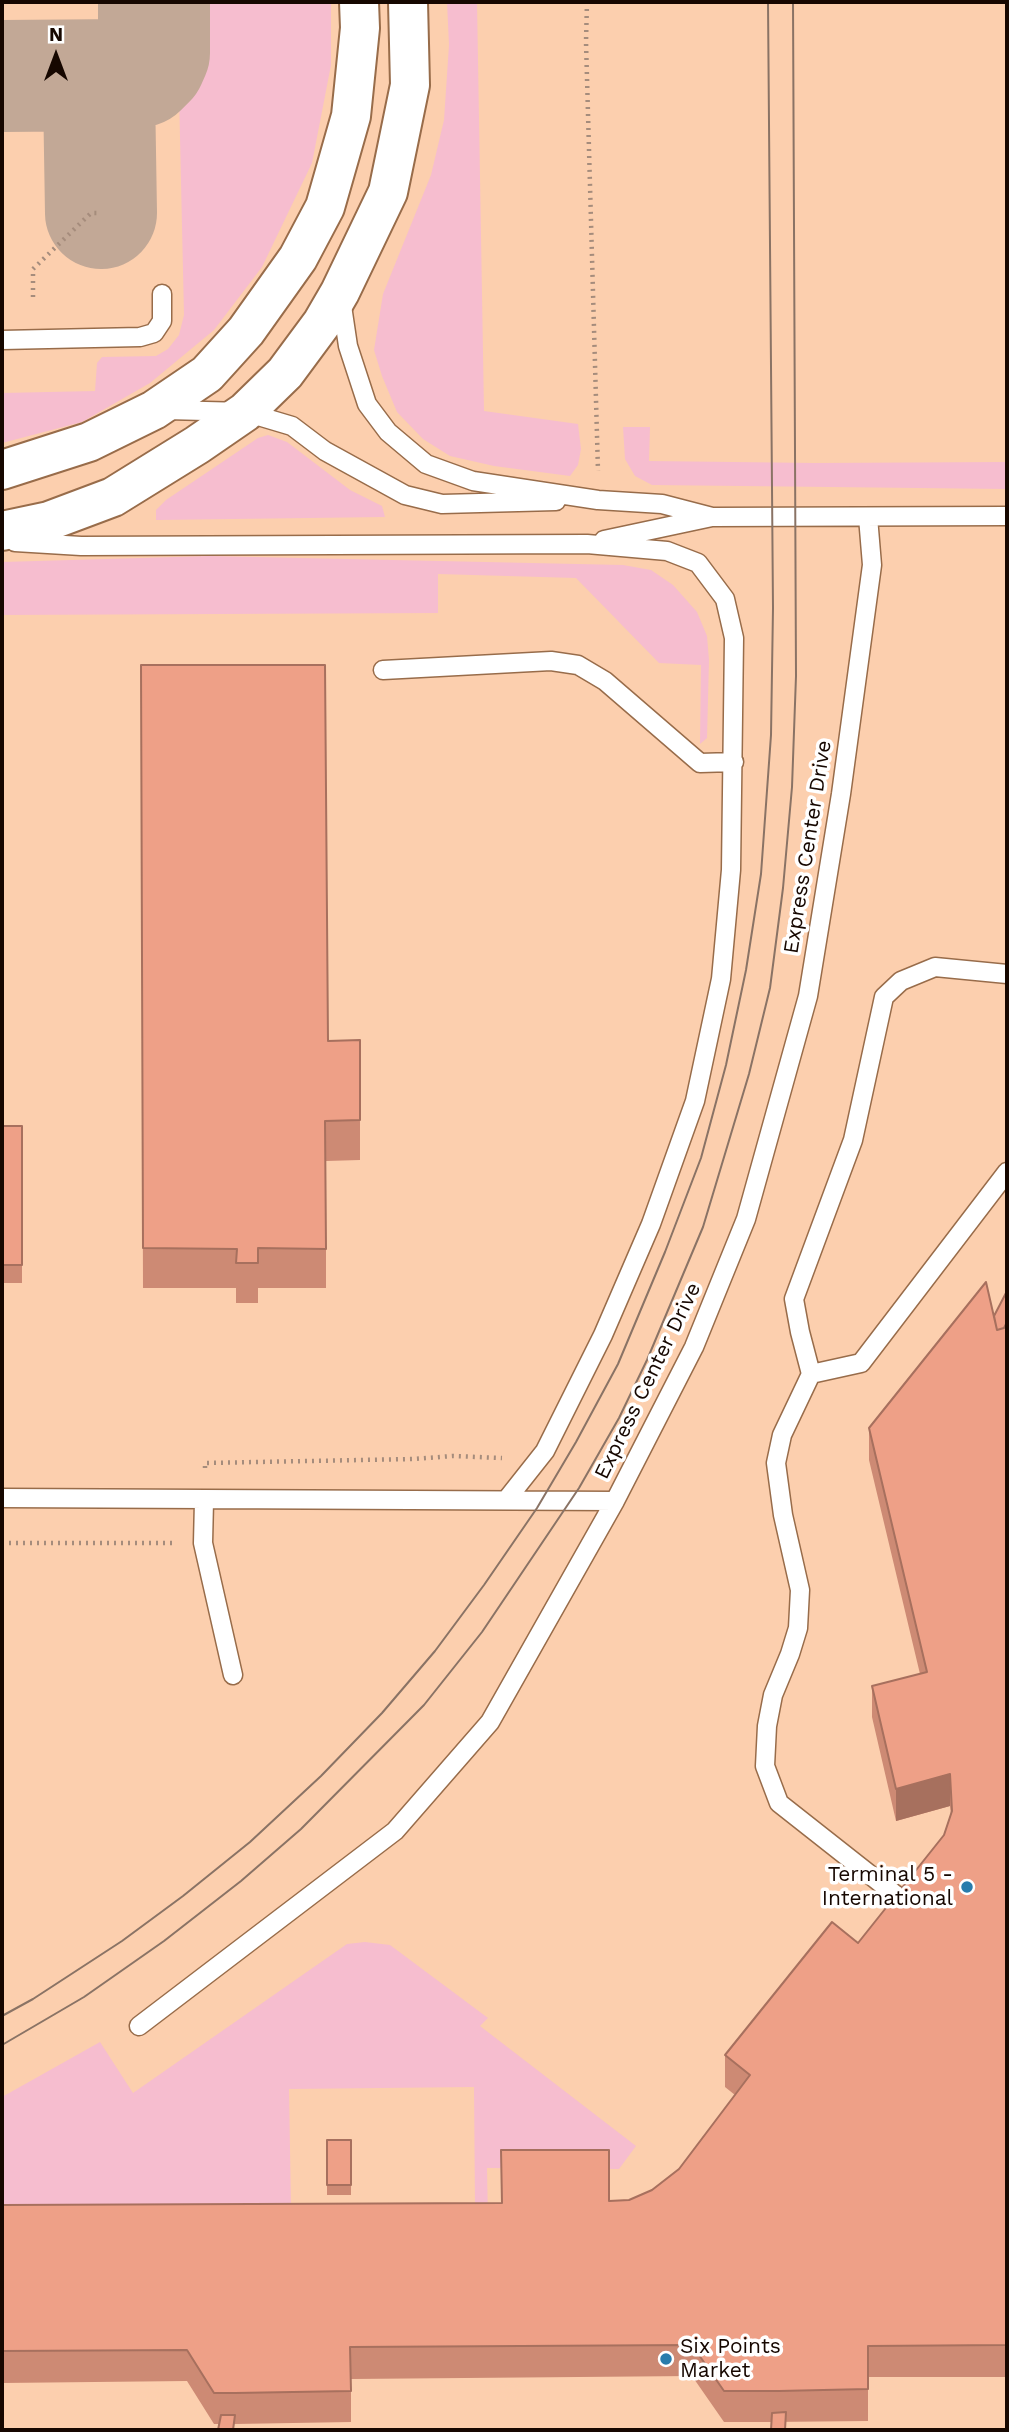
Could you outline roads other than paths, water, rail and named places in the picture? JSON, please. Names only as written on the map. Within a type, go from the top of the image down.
[{"type":"street","points":[[2,470],[89,442],[154,410],[207,374],[246,331],[298,258],[325,207],[351,116],[360,28],[359,2]]},
{"type":"street","points":[[2,531],[49,521],[113,497],[244,412],[285,373],[322,323],[340,292],[388,192],[410,85],[408,2]]},
{"type":"lane","points":[[340,292],[348,346],[367,404],[388,432],[426,464],[472,481],[598,500]]},
{"type":"lane","points":[[2,340],[140,337],[154,333],[162,321],[162,294]]},
{"type":"lane","points":[[154,410],[244,412],[292,426],[325,451],[405,495],[442,503],[598,500],[662,504],[712,517]]},
{"type":"lane","points":[[587,544],[712,517],[1007,516]]},
{"type":"lane","name":"Express Center Drive","points":[[2,1498],[204,1501],[507,1499],[615,1502],[694,1347],[746,1219],[808,996],[841,794],[872,565],[868,517]]},
{"type":"lane","points":[[2,541],[81,546],[587,544],[667,551],[698,563],[725,599],[734,638],[731,870],[721,979],[695,1101],[651,1224],[613,1311],[545,1451],[507,1499]]},
{"type":"lane","points":[[383,670],[551,661],[578,665],[605,681],[700,763],[734,762]]},
{"type":"lane","points":[[911,1907],[779,1803],[765,1766],[767,1726],[773,1695],[798,1628],[800,1590],[783,1515],[776,1463],[782,1436],[811,1374],[794,1299],[853,1140],[884,997],[901,981],[935,967],[1007,974]]},
{"type":"lane","points":[[811,1374],[861,1363],[1007,1172]]},
{"type":"lane","points":[[204,1501],[203,1543],[233,1675]]},
{"type":"lane","points":[[139,2026],[395,1831],[490,1722],[615,1502]]},
{"type":"tram line","points":[[2,2016],[122,1941],[250,1842],[321,1776],[382,1713],[435,1651],[537,1508],[576,1442],[618,1364],[701,1158],[726,1065],[746,970],[761,874],[771,735],[773,608],[768,2]]},
{"type":"tram line","points":[[2,2045],[84,1997],[164,1941],[241,1881],[301,1829],[424,1705],[482,1632],[579,1488],[619,1418],[647,1360],[703,1227],[749,1074],[770,988],[792,787],[796,676],[793,2]]},
{"type":"place","name":"Terminal 5 - International","points":[[967,1887]]},
{"type":"place","name":"Six Points Market","points":[[666,2359]]}]
